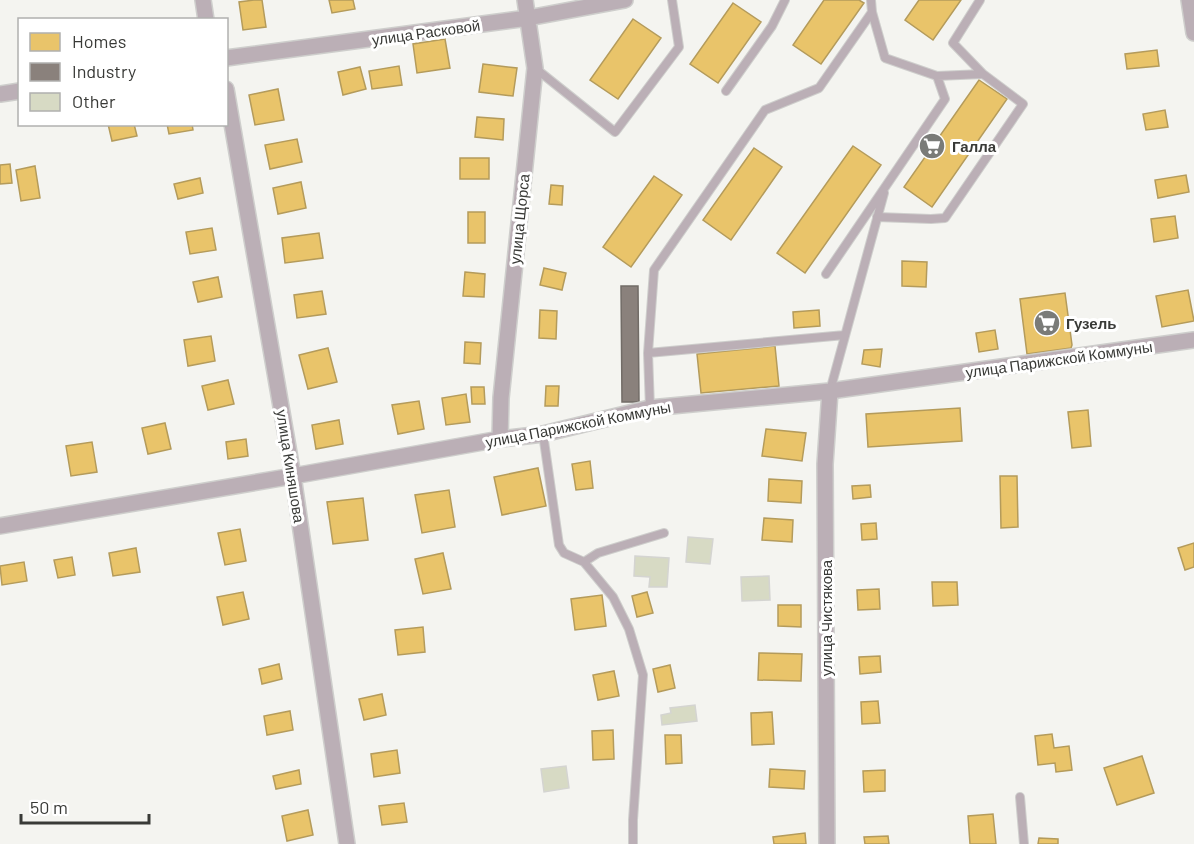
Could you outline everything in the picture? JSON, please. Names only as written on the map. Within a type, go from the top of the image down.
[{"type":"street","points":[[203,0],[206,18]]},
{"type":"street","name":"улица Щорса","points":[[500,439],[501,398],[535,68],[525,0]]},
{"type":"street","name":"улица Расковой","points":[[228,58],[528,18],[625,0]]},
{"type":"street","points":[[1189,0],[1194,33]]},
{"type":"street","points":[[0,94],[18,91]]},
{"type":"street","name":"улица Киняшова","points":[[228,101],[293,476],[347,844]]},
{"type":"street","name":"улица Парижской Коммуны","points":[[0,526],[500,439],[543,434],[650,408],[830,391],[1194,340]]},
{"type":"street","name":"улица Чистякова","points":[[827,844],[825,464],[830,391]]},
{"type":"lane","points":[[535,68],[615,132],[679,47],[672,0]]},
{"type":"lane","points":[[726,92],[772,26],[785,0]]},
{"type":"lane","points":[[871,0],[872,12],[885,58],[937,76],[983,74]]},
{"type":"lane","points":[[877,217],[945,218],[1023,104],[983,74],[953,44],[980,0]]},
{"type":"lane","points":[[650,408],[648,353],[654,270],[765,110],[819,88],[872,12]]},
{"type":"lane","points":[[826,274],[945,99],[937,76]]},
{"type":"lane","points":[[830,391],[886,186]]},
{"type":"lane","points":[[648,353],[845,335]]},
{"type":"lane","points":[[543,434],[559,544],[564,553],[584,562],[614,597],[629,629],[643,675],[633,844]]},
{"type":"lane","points":[[584,562],[598,553],[664,533]]},
{"type":"lane","points":[[1020,797],[1024,844]]},
{"type":"building: Homes","points":[[262,0],[266,27],[243,30],[239,2]]},
{"type":"building: Homes","points":[[329,0],[353,0],[355,9],[332,13]]},
{"type":"building: Homes","points":[[824,0],[859,0],[864,3],[821,64],[793,45]]},
{"type":"building: Homes","points":[[919,0],[961,0],[933,40],[905,20]]},
{"type":"building: Homes","points":[[733,3],[761,22],[718,83],[690,64]]},
{"type":"building: Homes","points":[[633,19],[661,38],[618,99],[590,80]]},
{"type":"building: Homes","points":[[445,39],[450,68],[417,73],[413,44]]},
{"type":"building: Homes","points":[[1157,50],[1159,66],[1127,69],[1125,54]]},
{"type":"building: Homes","points":[[483,64],[517,68],[513,96],[479,92]]},
{"type":"building: Homes","points":[[399,66],[402,85],[372,89],[369,71]]},
{"type":"building: Homes","points":[[360,67],[366,89],[343,95],[338,72]]},
{"type":"building: Homes","points":[[979,80],[1007,99],[932,207],[904,187]]},
{"type":"building: Homes","points":[[278,89],[284,120],[255,125],[249,95]]},
{"type":"building: Homes","points":[[1165,110],[1168,127],[1146,130],[1143,114]]},
{"type":"building: Homes","points":[[477,117],[504,119],[503,140],[475,137]]},
{"type":"building: Homes","points":[[108,126],[134,126],[137,136],[112,141]]},
{"type":"building: Homes","points":[[167,126],[192,126],[193,130],[169,134]]},
{"type":"building: Homes","points":[[297,139],[302,162],[270,169],[265,145]]},
{"type":"building: Homes","points":[[853,146],[881,165],[805,273],[777,253]]},
{"type":"building: Homes","points":[[754,148],[782,167],[731,240],[703,220]]},
{"type":"building: Homes","points":[[460,158],[489,158],[489,179],[460,179]]},
{"type":"building: Homes","points":[[10,164],[12,183],[0,184],[0,165]]},
{"type":"building: Homes","points":[[35,166],[40,198],[21,201],[16,170]]},
{"type":"building: Homes","points":[[1186,175],[1189,192],[1158,198],[1155,180]]},
{"type":"building: Homes","points":[[654,176],[682,195],[631,267],[603,247]]},
{"type":"building: Homes","points":[[200,178],[203,193],[178,199],[174,184]]},
{"type":"building: Homes","points":[[301,182],[306,208],[278,214],[273,188]]},
{"type":"building: Homes","points":[[551,185],[563,186],[562,205],[549,204]]},
{"type":"building: Homes","points":[[468,212],[485,212],[485,243],[468,243]]},
{"type":"building: Homes","points":[[1175,216],[1178,238],[1154,242],[1151,219]]},
{"type":"building: Homes","points":[[212,228],[216,250],[190,254],[186,232]]},
{"type":"building: Homes","points":[[319,233],[323,258],[285,263],[282,238]]},
{"type":"building: Homes","points":[[902,261],[927,262],[926,287],[902,286]]},
{"type":"building: Homes","points":[[544,268],[566,273],[562,290],[540,285]]},
{"type":"building: Homes","points":[[465,272],[485,274],[484,297],[463,296]]},
{"type":"building: Homes","points":[[218,277],[222,297],[198,302],[193,282]]},
{"type":"building: Homes","points":[[1188,290],[1194,321],[1162,327],[1156,296]]},
{"type":"building: Homes","points":[[322,291],[326,314],[297,318],[294,295]]},
{"type":"building: Homes","points":[[1065,293],[1071,348],[1027,354],[1020,299]]},
{"type":"building: Homes","points":[[540,310],[557,311],[556,339],[539,338]]},
{"type":"building: Homes","points":[[819,310],[820,326],[794,328],[793,312]]},
{"type":"building: Homes","points":[[995,330],[998,349],[979,352],[976,333]]},
{"type":"building: Homes","points":[[211,336],[215,361],[188,366],[184,340]]},
{"type":"building: Homes","points":[[465,342],[481,343],[480,364],[464,363]]},
{"type":"building: Homes","points":[[775,346],[779,386],[701,393],[697,354]]},
{"type":"building: Homes","points":[[328,348],[337,382],[308,389],[299,355]]},
{"type":"building: Homes","points":[[882,349],[880,367],[862,364],[864,350]]},
{"type":"building: Homes","points":[[228,380],[234,404],[208,410],[202,386]]},
{"type":"building: Homes","points":[[546,386],[559,386],[558,406],[545,406]]},
{"type":"building: Homes","points":[[471,387],[484,387],[485,404],[472,404]]},
{"type":"building: Homes","points":[[466,394],[470,422],[446,425],[442,398]]},
{"type":"building: Homes","points":[[419,401],[424,429],[398,434],[392,405]]},
{"type":"building: Homes","points":[[960,408],[962,441],[868,447],[866,414]]},
{"type":"building: Homes","points":[[1088,410],[1091,446],[1072,448],[1068,412]]},
{"type":"building: Homes","points":[[339,420],[343,444],[316,449],[312,425]]},
{"type":"building: Homes","points":[[165,423],[171,449],[148,454],[142,428]]},
{"type":"building: Homes","points":[[766,429],[806,433],[802,461],[762,456]]},
{"type":"building: Homes","points":[[246,439],[248,456],[228,459],[226,442]]},
{"type":"building: Homes","points":[[92,442],[97,472],[71,476],[66,446]]},
{"type":"building: Homes","points":[[590,461],[593,488],[576,490],[572,464]]},
{"type":"building: Homes","points":[[538,468],[546,506],[502,515],[494,477]]},
{"type":"building: Homes","points":[[1000,476],[1017,476],[1018,527],[1001,528]]},
{"type":"building: Homes","points":[[769,479],[802,481],[801,503],[768,501]]},
{"type":"building: Homes","points":[[870,485],[871,497],[853,499],[852,486]]},
{"type":"building: Homes","points":[[449,490],[455,527],[422,533],[415,495]]},
{"type":"building: Homes","points":[[363,498],[368,540],[333,544],[327,502]]},
{"type":"building: Homes","points":[[764,518],[793,520],[792,542],[762,540]]},
{"type":"building: Homes","points":[[876,523],[877,539],[862,540],[861,524]]},
{"type":"building: Homes","points":[[240,529],[246,561],[225,565],[218,533]]},
{"type":"building: Homes","points":[[1194,543],[1194,567],[1185,570],[1178,548]]},
{"type":"building: Homes","points":[[136,548],[140,572],[113,576],[109,553]]},
{"type":"building: Homes","points":[[443,553],[451,589],[423,594],[415,559]]},
{"type":"building: Homes","points":[[72,557],[75,575],[58,578],[54,560]]},
{"type":"building: Homes","points":[[24,562],[27,581],[2,585],[0,566]]},
{"type":"building: Homes","points":[[932,582],[957,582],[958,605],[933,606]]},
{"type":"building: Homes","points":[[879,589],[880,609],[858,610],[857,590]]},
{"type":"building: Homes","points":[[243,592],[249,619],[223,625],[217,597]]},
{"type":"building: Homes","points":[[647,592],[653,613],[637,617],[632,596]]},
{"type":"building: Homes","points":[[602,595],[606,626],[575,630],[571,599]]},
{"type":"building: Homes","points":[[778,605],[801,605],[801,627],[778,626]]},
{"type":"building: Homes","points":[[423,627],[425,652],[398,655],[395,630]]},
{"type":"building: Homes","points":[[759,653],[802,654],[801,681],[758,680]]},
{"type":"building: Homes","points":[[880,656],[881,672],[860,674],[859,657]]},
{"type":"building: Homes","points":[[279,664],[282,679],[262,684],[259,669]]},
{"type":"building: Homes","points":[[670,665],[675,688],[658,692],[653,669]]},
{"type":"building: Homes","points":[[614,671],[619,696],[598,700],[593,675]]},
{"type":"building: Homes","points":[[382,694],[386,715],[364,720],[359,699]]},
{"type":"building: Homes","points":[[878,701],[880,723],[862,724],[861,702]]},
{"type":"building: Homes","points":[[290,711],[293,730],[267,735],[264,716]]},
{"type":"building: Homes","points":[[772,712],[774,744],[752,745],[751,713]]},
{"type":"building: Homes","points":[[613,730],[614,759],[593,760],[592,731]]},
{"type":"building: Homes","points":[[1052,734],[1054,748],[1069,746],[1072,770],[1056,772],[1055,763],[1038,765],[1035,736]]},
{"type":"building: Homes","points":[[665,735],[681,735],[682,763],[666,764]]},
{"type":"building: Homes","points":[[397,750],[400,773],[374,777],[371,754]]},
{"type":"building: Homes","points":[[1142,756],[1154,793],[1117,805],[1104,768]]},
{"type":"building: Homes","points":[[770,769],[805,771],[804,789],[769,787]]},
{"type":"building: Homes","points":[[299,770],[301,784],[276,789],[273,776]]},
{"type":"building: Homes","points":[[885,770],[885,791],[864,792],[863,771]]},
{"type":"building: Homes","points":[[404,803],[407,822],[382,825],[379,806]]},
{"type":"building: Homes","points":[[308,810],[313,835],[287,841],[282,816]]},
{"type":"building: Homes","points":[[993,814],[996,844],[970,844],[968,816]]},
{"type":"building: Homes","points":[[805,833],[806,844],[774,844],[773,837]]},
{"type":"building: Homes","points":[[888,836],[889,844],[865,844],[864,837]]},
{"type":"building: Homes","points":[[1039,838],[1058,839],[1058,844],[1038,844]]},
{"type":"building: Industry","points":[[621,286],[638,286],[639,402],[622,402]]},
{"type":"building: Other","points":[[688,537],[713,539],[710,564],[686,562]]},
{"type":"building: Other","points":[[635,556],[669,558],[667,587],[649,587],[650,577],[634,576]]},
{"type":"building: Other","points":[[769,576],[770,600],[742,601],[741,577]]},
{"type":"building: Other","points":[[695,705],[697,721],[662,725],[661,715],[671,713],[670,708]]},
{"type":"building: Other","points":[[566,766],[569,788],[544,792],[541,769]]},
{"type":"place","name":"Галла","points":[[932,146]]},
{"type":"place","name":"Гузель","points":[[1047,323]]}]
